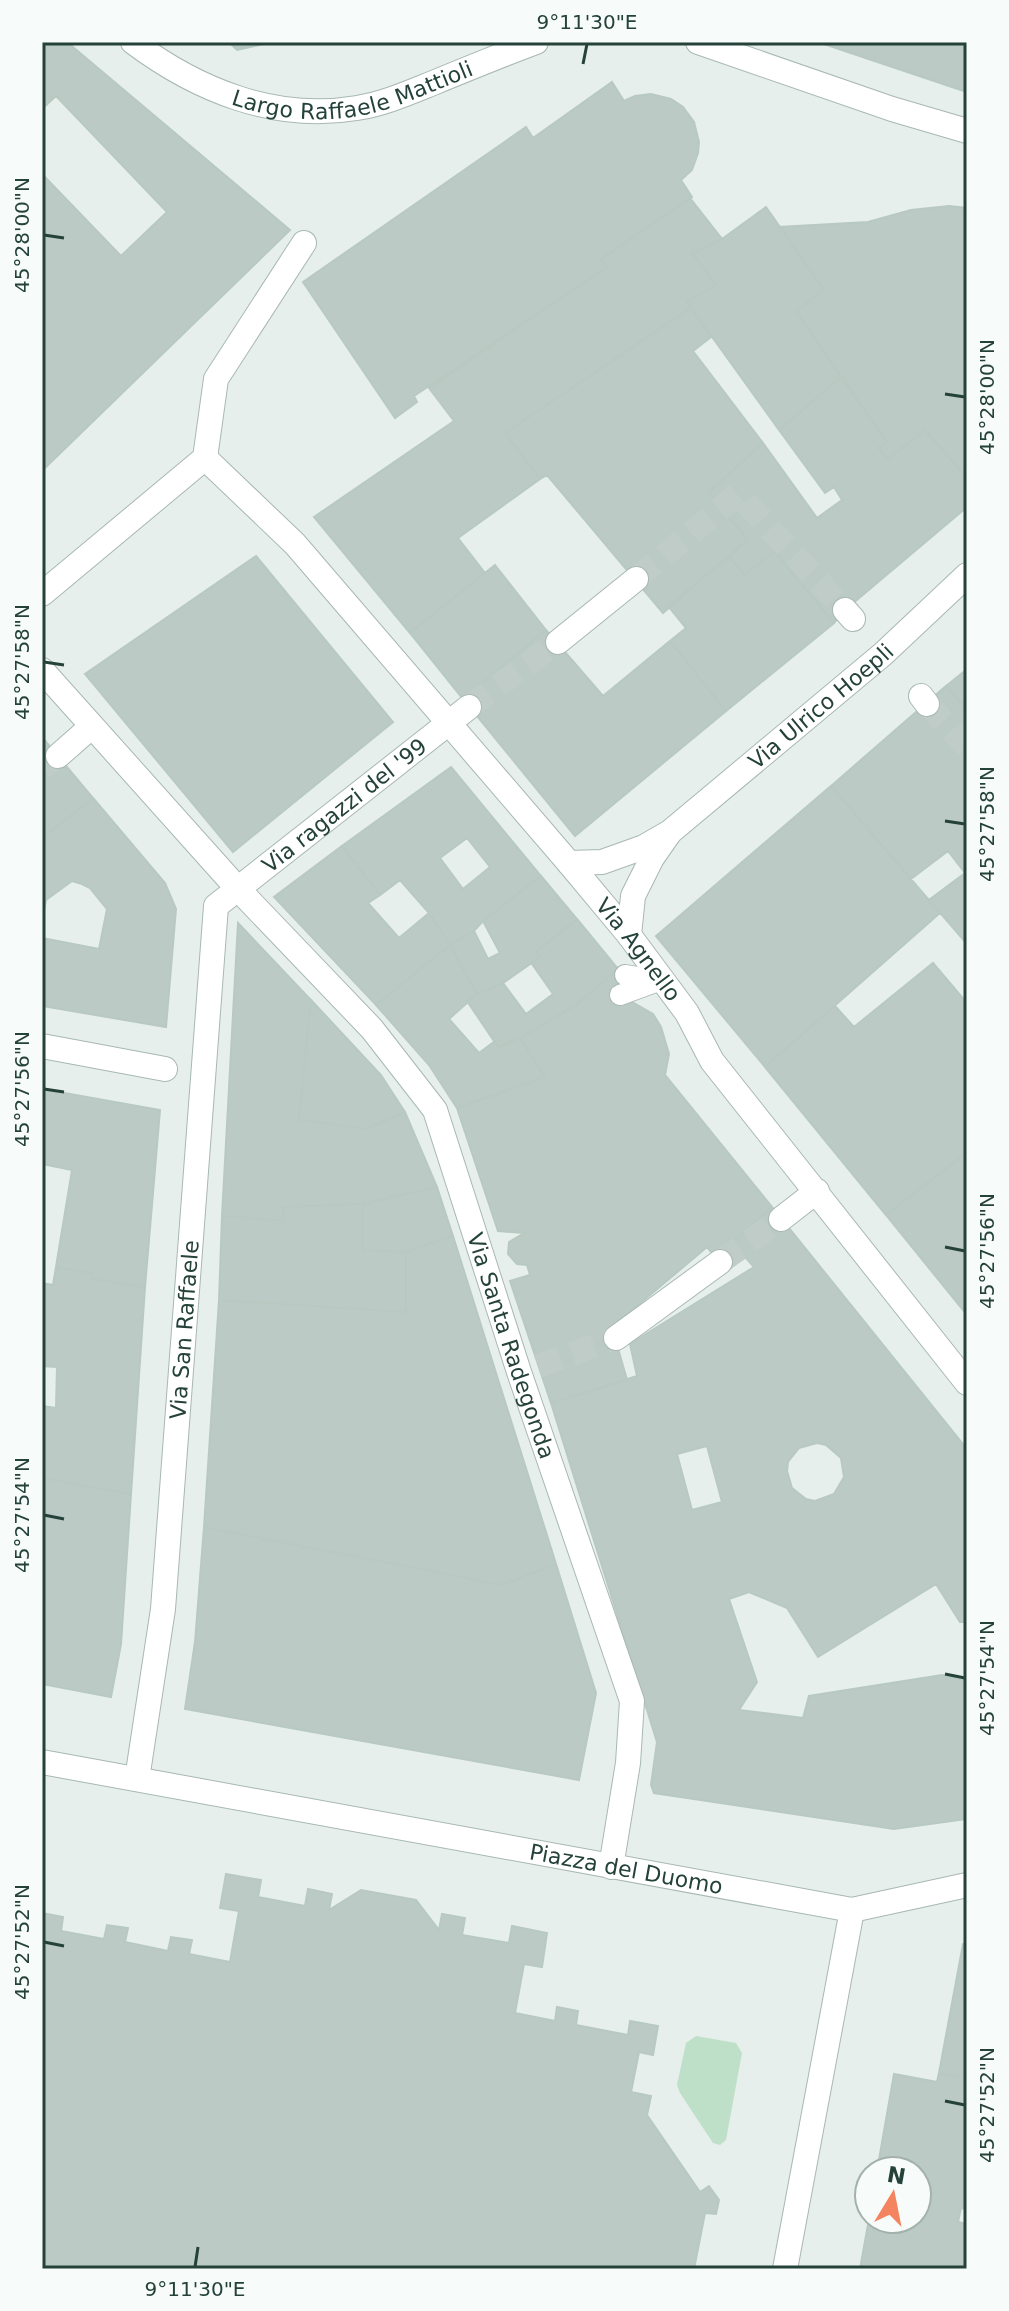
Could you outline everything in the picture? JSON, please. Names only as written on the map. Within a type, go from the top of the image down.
[{"type":"street","name":"Largo Raffaele Mattioli","points":[[133,42],[165,66],[212,90],[242,101],[314,111],[357,108],[399,96],[536,42]]},
{"type":"street","points":[[710,43],[892,109],[967,131]]},
{"type":"street","points":[[42,594],[205,458],[216,379],[304,243]]},
{"type":"street","name":"Via Agnello","points":[[205,458],[286,535],[629,935],[687,1013],[712,1061],[967,1383]]},
{"type":"street","name":"Via Ulrico Hoepli","points":[[569,863],[602,862],[644,847],[670,832],[883,654],[967,575]]},
{"type":"street","points":[[558,642],[636,579]]},
{"type":"street","name":"Via Santa Radegonda","points":[[42,670],[238,889],[372,1029],[435,1110],[528,1369],[632,1701],[628,1763],[611,1867]]},
{"type":"street","name":"Via ragazzi del '99","points":[[238,889],[469,707]]},
{"type":"street","points":[[58,756],[91,727]]},
{"type":"street","name":"Via Ulrico Hoepli","points":[[629,935],[633,896],[652,858],[670,832]]},
{"type":"street","name":"Via San Raffaele","points":[[137,1779],[163,1609],[216,906],[238,889]]},
{"type":"street","points":[[42,1046],[165,1069]]},
{"type":"street","points":[[781,1219],[817,1191]]},
{"type":"street","points":[[616,1338],[720,1262]]},
{"type":"street","name":"Piazza del Duomo","points":[[42,1762],[852,1910]]},
{"type":"street","points":[[785,2269],[852,1910],[967,1885]]},
{"type":"lane","points":[[622,985],[661,980]]},
{"type":"green space","points":[[696,2036],[736,2043],[742,2053],[726,2140],[720,2145],[713,2143],[677,2085],[686,2043]]},
{"type":"building","points":[[42,42],[67,42],[290,230],[42,471],[42,174],[121,256],[167,212],[56,96],[42,109]]},
{"type":"building","points":[[229,42],[272,42],[237,50]]},
{"type":"building","points":[[818,42],[967,42],[967,92]]},
{"type":"building","points":[[612,82],[624,101],[651,94],[671,99],[683,107],[694,122],[698,153],[692,170],[681,180],[692,197],[601,259],[607,267],[414,396],[417,402],[395,418],[303,282],[526,127],[533,138]]},
{"type":"building","points":[[690,198],[722,239],[692,253],[716,285],[687,302],[691,308],[505,433],[540,479],[458,538],[485,573],[410,633],[314,517],[454,421],[429,388],[607,267],[601,259]]},
{"type":"building","points":[[949,206],[967,208],[967,478],[925,430],[888,459],[878,448],[887,442],[796,311],[824,290],[780,227],[868,222],[911,210]]},
{"type":"building","points":[[766,207],[824,290],[796,311],[841,377],[779,430],[687,302],[716,285],[692,253],[722,239]]},
{"type":"building","points":[[691,308],[711,337],[693,351],[763,443],[708,493],[748,539],[663,613],[547,475],[540,479],[505,433]]},
{"type":"building","points":[[841,377],[887,442],[878,448],[888,459],[925,430],[967,478],[967,507],[845,610],[834,623],[774,551],[745,575],[729,557],[748,539],[708,493],[763,443],[817,518],[842,500],[834,487],[825,493],[779,430]]},
{"type":"building","points":[[774,551],[834,623],[726,711],[670,641],[686,628],[668,606],[729,557],[745,575]]},
{"type":"building","points":[[256,556],[393,722],[233,852],[85,674]]},
{"type":"building","points":[[495,565],[546,630],[463,699],[410,633]]},
{"type":"building","points":[[546,630],[603,696],[670,641],[726,711],[575,836],[463,699]]},
{"type":"building","points":[[967,669],[967,710],[946,686]]},
{"type":"building","points":[[946,686],[967,710],[967,944],[929,900],[965,873],[948,851],[911,879],[831,786]]},
{"type":"building","points":[[42,737],[93,798],[42,838]]},
{"type":"building","points":[[451,767],[541,876],[474,931],[450,945],[429,913],[400,880],[380,895],[342,846]],"holes":[[[467,838],[490,867],[463,889],[440,858]]]},
{"type":"building","points":[[831,786],[940,913],[765,1067],[656,936]]},
{"type":"building","points":[[93,798],[165,883],[176,909],[166,1027],[42,1006],[42,938],[99,949],[107,909],[90,888],[82,884],[72,881],[46,900],[42,921],[42,838]]},
{"type":"building","points":[[342,846],[380,895],[368,903],[399,938],[429,913],[450,945],[376,1005],[274,897]]},
{"type":"building","points":[[541,876],[577,919],[536,952],[540,957],[503,983],[477,994],[450,945],[474,931],[488,959],[500,953],[483,921]]},
{"type":"building","points":[[577,919],[618,969],[576,1005],[520,1038],[498,1047],[467,1001],[503,983],[526,1014],[553,994],[532,964],[540,957],[536,952]]},
{"type":"building","points":[[238,923],[311,1000],[299,1120],[366,1129],[405,1112],[437,1187],[363,1204],[283,1207],[284,1221],[222,1216]]},
{"type":"building","points":[[450,945],[477,994],[449,1019],[479,1053],[495,1041],[498,1047],[520,1038],[545,1077],[457,1108],[429,1065],[376,1005]]},
{"type":"building","points":[[933,963],[967,1003],[967,1152],[886,1215],[765,1067],[835,1006],[854,1027]]},
{"type":"building","points":[[618,969],[632,984],[620,995],[653,1014],[661,1027],[669,1054],[665,1075],[772,1207],[732,1242],[744,1256],[727,1271],[707,1247],[612,1327],[627,1380],[551,1403],[510,1281],[530,1275],[527,1265],[517,1264],[508,1254],[509,1242],[524,1233],[498,1231],[457,1108],[545,1077],[520,1038],[576,1005]]},
{"type":"building","points":[[311,1000],[381,1075],[405,1112],[366,1129],[299,1120]]},
{"type":"building","points":[[42,1089],[160,1110],[145,1287],[92,1279],[92,1273],[56,1267],[72,1170],[42,1164]]},
{"type":"building","points":[[965,1154],[967,1156],[967,1315],[886,1215]]},
{"type":"building","points":[[437,1187],[453,1236],[406,1252],[363,1250],[363,1204]]},
{"type":"building","points":[[363,1204],[363,1250],[406,1252],[406,1312],[219,1300],[222,1216],[284,1221],[283,1207]]},
{"type":"building","points":[[772,1207],[967,1449],[967,1622],[960,1622],[936,1584],[818,1657],[787,1608],[749,1592],[729,1599],[757,1682],[739,1710],[803,1718],[809,1696],[942,1675],[967,1681],[967,1819],[894,1829],[654,1793],[651,1785],[657,1742],[551,1403],[637,1376],[630,1344],[754,1267],[732,1242]],"holes":[[[817,1443],[826,1445],[841,1458],[844,1477],[834,1494],[815,1501],[806,1499],[792,1488],[787,1471],[788,1462],[799,1448]],[[707,1446],[722,1502],[692,1510],[677,1454]]]},
{"type":"building","points":[[453,1236],[556,1564],[502,1585],[204,1527],[219,1300],[406,1312],[406,1252]]},
{"type":"building","points":[[56,1267],[92,1273],[92,1279],[145,1287],[131,1494],[42,1478],[42,1406],[56,1408],[57,1367],[42,1366],[42,1283],[53,1285]]},
{"type":"building","points":[[42,1478],[131,1494],[121,1644],[111,1697],[42,1684],[42,1538],[46,1513],[42,1513]]},
{"type":"building","points":[[204,1527],[502,1585],[556,1564],[596,1693],[579,1780],[185,1709],[195,1642]]},
{"type":"building","points":[[226,1874],[261,1880],[258,1897],[305,1906],[308,1889],[332,1894],[329,1910],[361,1890],[416,1900],[439,1930],[442,1914],[465,1918],[462,1935],[509,1943],[512,1926],[547,1933],[542,1967],[524,1964],[515,2013],[555,2021],[557,2007],[578,2011],[576,2025],[628,2035],[630,2021],[658,2026],[653,2055],[639,2052],[631,2092],[651,2096],[647,2115],[700,2192],[709,2186],[719,2200],[716,2214],[705,2213],[694,2269],[42,2269],[42,1913],[63,1917],[61,1931],[104,1939],[107,1925],[128,1928],[125,1942],[168,1951],[171,1937],[192,1940],[189,1954],[230,1962],[239,1911],[220,1908]]},
{"type":"building","points":[[967,1943],[967,2078],[939,2073],[963,1944]]},
{"type":"building","points":[[939,2073],[967,2078],[967,2209],[961,2208],[958,2222],[967,2224],[967,2269],[860,2269],[866,2235],[933,2235],[933,2155],[880,2155],[894,2074],[937,2082]]},
{"type":"tunnel","points":[[636,579],[738,494],[845,610]]},
{"type":"tunnel","points":[[469,707],[558,642]]},
{"type":"tunnel","points":[[927,704],[967,747]]},
{"type":"tunnel","points":[[42,768],[58,756]]},
{"type":"tunnel","points":[[720,1262],[781,1219]]},
{"type":"tunnel","points":[[538,1366],[616,1338]]}]
